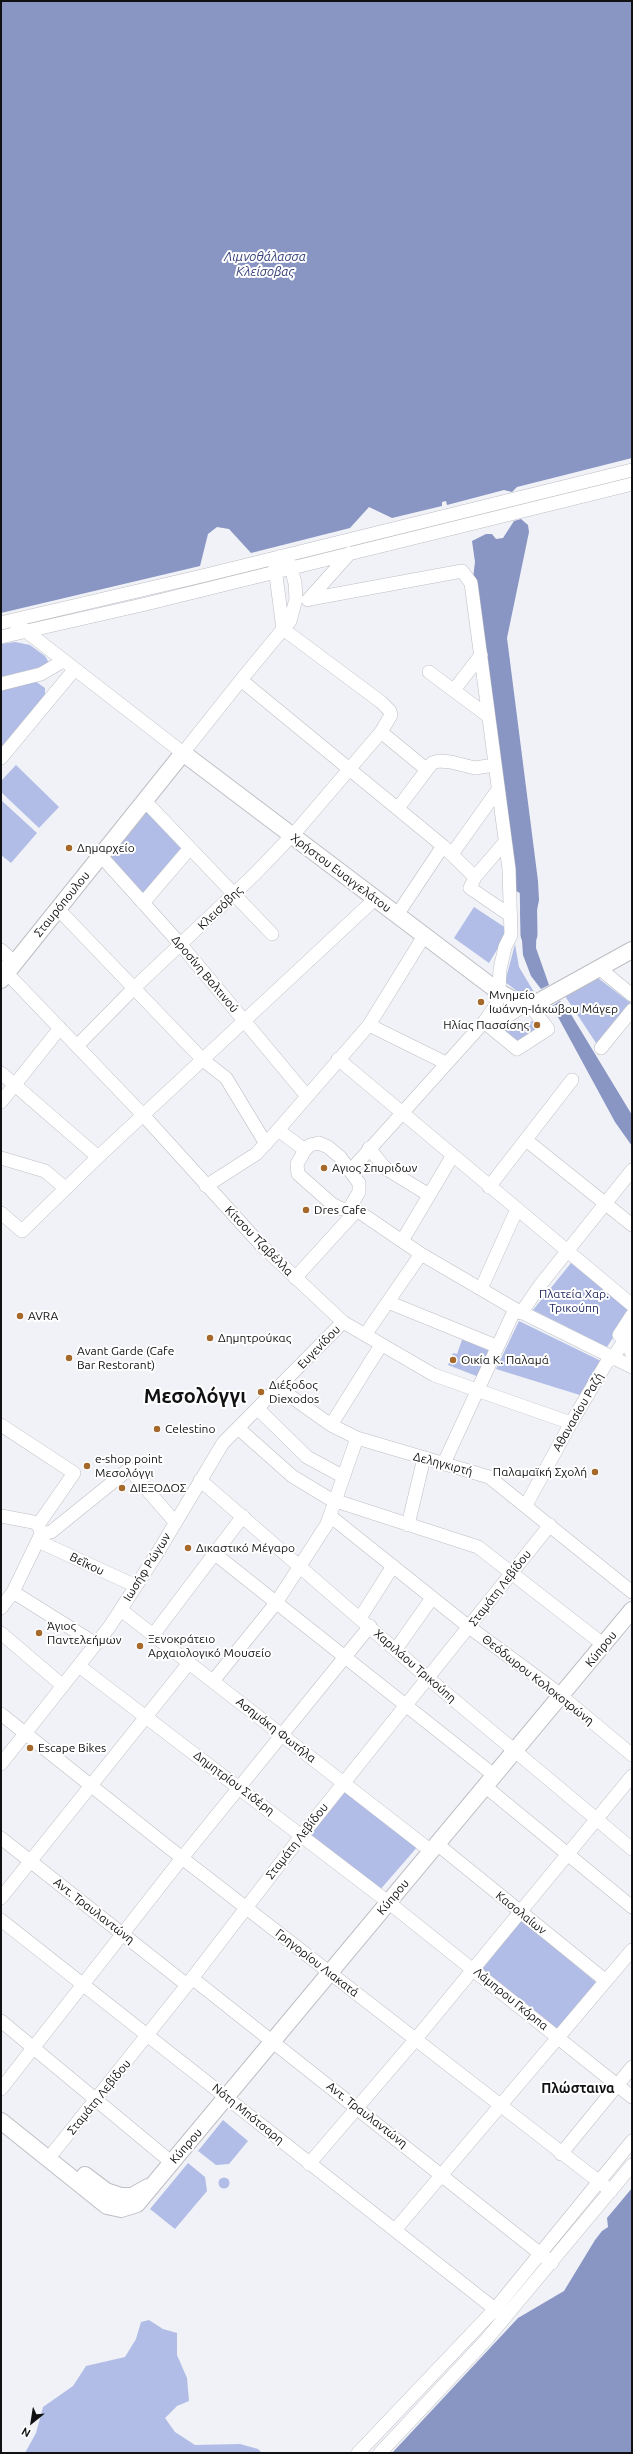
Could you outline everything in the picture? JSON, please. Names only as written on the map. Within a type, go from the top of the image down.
[{"type":"main road","name":"Σταυρόπουλου","points":[[6,971],[101,856],[182,753]]},
{"type":"main road","name":"Χρήστου Ευαγγελάτου","points":[[182,753],[499,992],[533,1003]]},
{"type":"main road","points":[[533,1003],[560,990],[632,950]]},
{"type":"main road","name":"Κύπρου","points":[[51,2155],[97,2199],[116,2202],[125,2209],[137,2204],[274,2042],[434,1847],[562,1697],[632,1610]]},
{"type":"main road","points":[[1,2108],[51,2155]]},
{"type":"main road","points":[[1,2121],[51,2155]]},
{"type":"street","points":[[7,622],[632,470]]},
{"type":"street","points":[[1,637],[292,568],[632,484]]},
{"type":"street","points":[[7,622],[26,632],[182,753],[287,625],[350,553]]},
{"type":"street","points":[[280,556],[287,560],[292,568],[296,592],[287,625]]},
{"type":"street","points":[[280,556],[276,564],[275,572],[287,625]]},
{"type":"street","points":[[310,599],[462,570],[471,583],[505,842],[511,916],[512,935],[505,947],[500,969],[499,992],[496,1005],[484,1022],[401,1112],[351,1170]]},
{"type":"street","name":"Κλεισόβης","points":[[77,1046],[134,988],[181,945],[292,836],[381,732],[391,715],[387,707],[287,625]]},
{"type":"street","points":[[454,690],[481,655]]},
{"type":"street","points":[[1,684],[40,674],[63,661]]},
{"type":"street","points":[[1,758],[74,670]]},
{"type":"street","points":[[429,672],[488,716]]},
{"type":"street","points":[[241,680],[398,808],[447,850],[475,877]]},
{"type":"street","points":[[381,732],[426,768]]},
{"type":"street","points":[[398,808],[426,768],[439,761],[475,768],[494,765]]},
{"type":"street","points":[[397,915],[447,850],[497,790]]},
{"type":"street","points":[[145,801],[272,934]]},
{"type":"street","points":[[505,842],[475,877],[470,888],[511,916]]},
{"type":"street","points":[[143,903],[190,848]]},
{"type":"street","name":"Δροσίνη Βαλτινού","points":[[101,856],[181,945],[306,1095]]},
{"type":"street","points":[[1,1213],[22,1231],[65,1188],[144,1116],[375,899]]},
{"type":"street","points":[[58,909],[203,1060],[216,1068],[231,1084],[266,1144]]},
{"type":"street","points":[[206,1186],[256,1154],[266,1144],[306,1095],[369,1025],[424,936]]},
{"type":"street","name":"Κίτσου Τζαβέλλα","points":[[1,950],[6,971],[144,1116],[206,1186],[295,1278],[344,1322],[429,1373],[571,1423]]},
{"type":"street","points":[[599,968],[632,995]]},
{"type":"street","points":[[533,1003],[548,1029],[518,1049],[484,1022],[503,1019],[533,1003]]},
{"type":"street","points":[[601,1048],[632,1010]]},
{"type":"street","points":[[369,1025],[446,1062]]},
{"type":"street","points":[[1,1102],[60,1028]]},
{"type":"street","points":[[338,1059],[489,1187],[632,1305]]},
{"type":"street","points":[[1,1073],[98,1157]]},
{"type":"street","points":[[489,1187],[572,1080]]},
{"type":"street","points":[[278,1130],[305,1150]]},
{"type":"street","points":[[526,1140],[632,1226]]},
{"type":"street","points":[[295,1278],[354,1208],[360,1188],[351,1170],[336,1153],[323,1144],[313,1144],[305,1150],[297,1164],[299,1175],[313,1189],[336,1207],[347,1209],[354,1208],[422,1254],[518,1311],[609,1358],[632,1367]]},
{"type":"street","points":[[370,1148],[385,1168],[429,1195]]},
{"type":"street","points":[[402,1241],[453,1155]]},
{"type":"street","points":[[1,1158],[45,1171],[65,1188]]},
{"type":"street","points":[[444,1463],[475,1390],[496,1346],[518,1311],[632,1170]]},
{"type":"street","points":[[481,1289],[517,1209]]},
{"type":"street","points":[[365,1335],[422,1254]]},
{"type":"street","points":[[388,1302],[451,1330],[496,1346]]},
{"type":"street","points":[[609,1358],[632,1314]]},
{"type":"street","name":"Ευγενίδου","points":[[200,1480],[219,1448],[344,1322]]},
{"type":"street","points":[[609,1358],[628,1334]]},
{"type":"street","points":[[628,1334],[632,1354]]},
{"type":"street","points":[[331,1425],[381,1345]]},
{"type":"street","name":"Αθανασίου Ραζή","points":[[526,1505],[609,1358]]},
{"type":"street","name":"Δεληγκιρτή","points":[[280,1388],[331,1425],[357,1438],[486,1475],[526,1505],[632,1592]]},
{"type":"street","points":[[258,1409],[307,1457],[342,1476]]},
{"type":"street","points":[[1,1426],[74,1473],[39,1533],[13,1592],[1,1608]]},
{"type":"street","points":[[238,1428],[292,1476],[335,1501],[478,1546],[604,1645]]},
{"type":"street","points":[[213,1681],[276,1603],[301,1567],[330,1516],[342,1476],[357,1438]]},
{"type":"street","points":[[408,1525],[424,1458]]},
{"type":"street","points":[[39,1533],[51,1532],[129,1470],[175,1522]]},
{"type":"street","name":"Χαριλάου Τρικούπη","points":[[200,1480],[429,1678],[632,1849]]},
{"type":"street","name":"Ιωσήφ Ρώγων","points":[[1,1764],[79,1666],[121,1610],[200,1480]]},
{"type":"street","name":"Βεΐκου","points":[[1,1516],[39,1533],[136,1586]]},
{"type":"street","points":[[153,1635],[243,1516]]},
{"type":"street","name":"Θεόδωρου Κολοκοτρώνη","points":[[330,1516],[469,1627],[562,1697],[632,1755]]},
{"type":"street","name":"Σταμάτη Λεβίδου","points":[[51,2155],[189,1982],[343,1783],[429,1678],[550,1525]]},
{"type":"street","points":[[215,1554],[406,1706],[490,1781],[568,1854],[632,1907]]},
{"type":"street","points":[[1,2089],[34,2048],[82,1983],[281,1734],[345,1657],[365,1622],[393,1566]]},
{"type":"street","points":[[13,1592],[96,1644]]},
{"type":"street","points":[[396,1649],[432,1598]]},
{"type":"street","name":"Ασημάκη Φωτήλα","points":[[121,1610],[343,1783],[434,1847]]},
{"type":"street","points":[[1,1633],[62,1686]]},
{"type":"street","points":[[1,1898],[189,1663]]},
{"type":"street","name":"Δημητρίου Σιδέρη","points":[[79,1666],[388,1902]]},
{"type":"street","name":"Γρηγορίου Λιακατά","points":[[1,1714],[182,1858],[415,2040],[502,2105],[561,2154],[611,2191]]},
{"type":"street","points":[[308,2164],[415,2040],[632,1776]]},
{"type":"street","name":"Αντ. Τραυλαντώνη","points":[[1,1838],[122,1934],[274,2042],[356,2108],[442,2174],[552,2263]]},
{"type":"street","name":"Κασολαίων","points":[[434,1847],[520,1912],[606,1981]]},
{"type":"street","name":"Λάμπρου Γκόρπα","points":[[388,1902],[632,2097]]},
{"type":"street","name":"Νότη Μπότσαρη","points":[[1,1920],[228,2097],[308,2164],[500,2313]]},
{"type":"street","points":[[395,2230],[632,1950]]},
{"type":"street","points":[[1,2021],[171,2162]]},
{"type":"street","points":[[561,2154],[632,2067]]},
{"type":"street","points":[[380,2453],[500,2313],[540,2254],[632,2141]]},
{"type":"street","points":[[358,2453],[552,2263],[632,2166]]},
{"type":"green space","points":[[15,642],[30,645],[45,656],[49,663],[45,666],[1,677],[1,644]]},
{"type":"green space","points":[[35,681],[45,688],[45,696],[1,751],[1,690]]},
{"type":"green space","points":[[16,765],[59,807],[39,828],[1,792],[1,781]]},
{"type":"green space","points":[[1,800],[37,833],[11,863],[1,855]]},
{"type":"green space","points":[[145,801],[190,848],[143,903],[101,856]]},
{"type":"green space","points":[[474,907],[509,930],[489,963],[454,938]]},
{"type":"green space","points":[[515,944],[519,967],[534,992],[532,994],[517,991],[505,982]]},
{"type":"green space","points":[[598,978],[632,1004],[598,1046],[565,996]]},
{"type":"green space","points":[[538,1020],[543,1027],[516,1044],[499,1029]]},
{"type":"green space","name":"Πλατεία Χαρ. Τρικούπη","points":[[571,1263],[630,1311],[607,1347],[533,1310]]},
{"type":"green space","points":[[519,1321],[603,1362],[583,1396],[496,1369]]},
{"type":"green space","points":[[463,1337],[493,1349],[479,1377],[448,1365],[453,1353],[457,1354]]},
{"type":"green space","points":[[346,1789],[419,1845],[379,1891],[309,1836]]},
{"type":"green space","points":[[521,1920],[597,1983],[558,2031],[480,1968]]},
{"type":"green space","points":[[223,2120],[248,2141],[229,2164],[216,2165],[198,2151]]},
{"type":"green space","points":[[188,2163],[205,2177],[207,2191],[175,2229],[150,2209]]},
{"type":"green space","points":[[224,2177],[228,2179],[230,2183],[228,2187],[224,2189],[220,2187],[218,2183],[220,2179]]},
{"type":"green space","points":[[149,2320],[163,2329],[177,2333],[177,2355],[187,2378],[189,2401],[177,2406],[165,2418],[175,2432],[195,2445],[240,2444],[258,2449],[262,2453],[25,2453],[36,2433],[43,2407],[73,2386],[86,2366],[125,2357],[136,2339],[141,2322]]},
{"type":"water","name":"Λιμνοθάλασσα Κλείσοβας","points":[[1,1],[632,1],[632,458],[517,487],[512,492],[504,490],[447,505],[446,501],[442,502],[442,506],[392,518],[369,507],[350,528],[251,553],[229,529],[217,527],[208,534],[200,566],[1,613]]},
{"type":"water","points":[[521,519],[528,525],[529,532],[507,638],[538,881],[539,900],[537,910],[532,908],[533,900],[516,891],[473,578],[475,562],[472,541],[486,534],[492,534],[496,539],[503,538],[514,521]]},
{"type":"water","points":[[523,897],[530,900],[527,912],[536,912],[537,916],[536,948],[549,985],[541,989],[531,976],[523,955],[520,911],[524,911],[527,905],[522,903]]},
{"type":"water","points":[[560,1001],[572,1016],[632,1115],[632,1146],[615,1122],[552,1006]]},
{"type":"water","points":[[632,2188],[632,2453],[392,2453],[518,2318],[564,2291],[595,2240],[602,2231],[608,2227],[607,2218]]},
{"type":"waterway","points":[[528,875],[529,935]]},
{"type":"place","name":"Δημαρχείο","points":[[69,848]]},
{"type":"place","name":"Μνημείο Ιωάννη-Ιάκωβου Μάγερ","points":[[481,1002]]},
{"type":"place","name":"Ηλίας Πασσίσης","points":[[537,1025]]},
{"type":"place","name":"Αγιος Σπυριδων","points":[[324,1168]]},
{"type":"place","name":"Dres Cafe","points":[[306,1210]]},
{"type":"place","name":"AVRA","points":[[20,1316]]},
{"type":"place","name":"Δημητρούκας","points":[[210,1338]]},
{"type":"place","name":"Avant Garde (Cafe Bar Restorant)","points":[[69,1358]]},
{"type":"place","name":"Οικία Κ. Παλαμά","points":[[453,1360]]},
{"type":"place","name":"Διέξοδος Diexodos","points":[[261,1392]]},
{"type":"place","name":"Celestino","points":[[157,1429]]},
{"type":"place","name":"e-shop point Μεσολόγγι","points":[[87,1466]]},
{"type":"place","name":"Παλαμαϊκή Σχολή","points":[[595,1472]]},
{"type":"place","name":"ΔΙΕΞΟΔΟΣ","points":[[122,1488]]},
{"type":"place","name":"Δικαστικό Μέγαρο","points":[[188,1548]]},
{"type":"place","name":"Άγιος Παντελεήμων","points":[[39,1633]]},
{"type":"place","name":"Ξενοκράτειο Αρχαιολογικό Μουσείο","points":[[140,1646]]},
{"type":"place","name":"Escape Bikes","points":[[30,1748]]},
{"type":"district","name":"Μεσολόγγι","points":[[195,1396]]},
{"type":"district","name":"Πλώσταινα","points":[[578,2088]]}]
